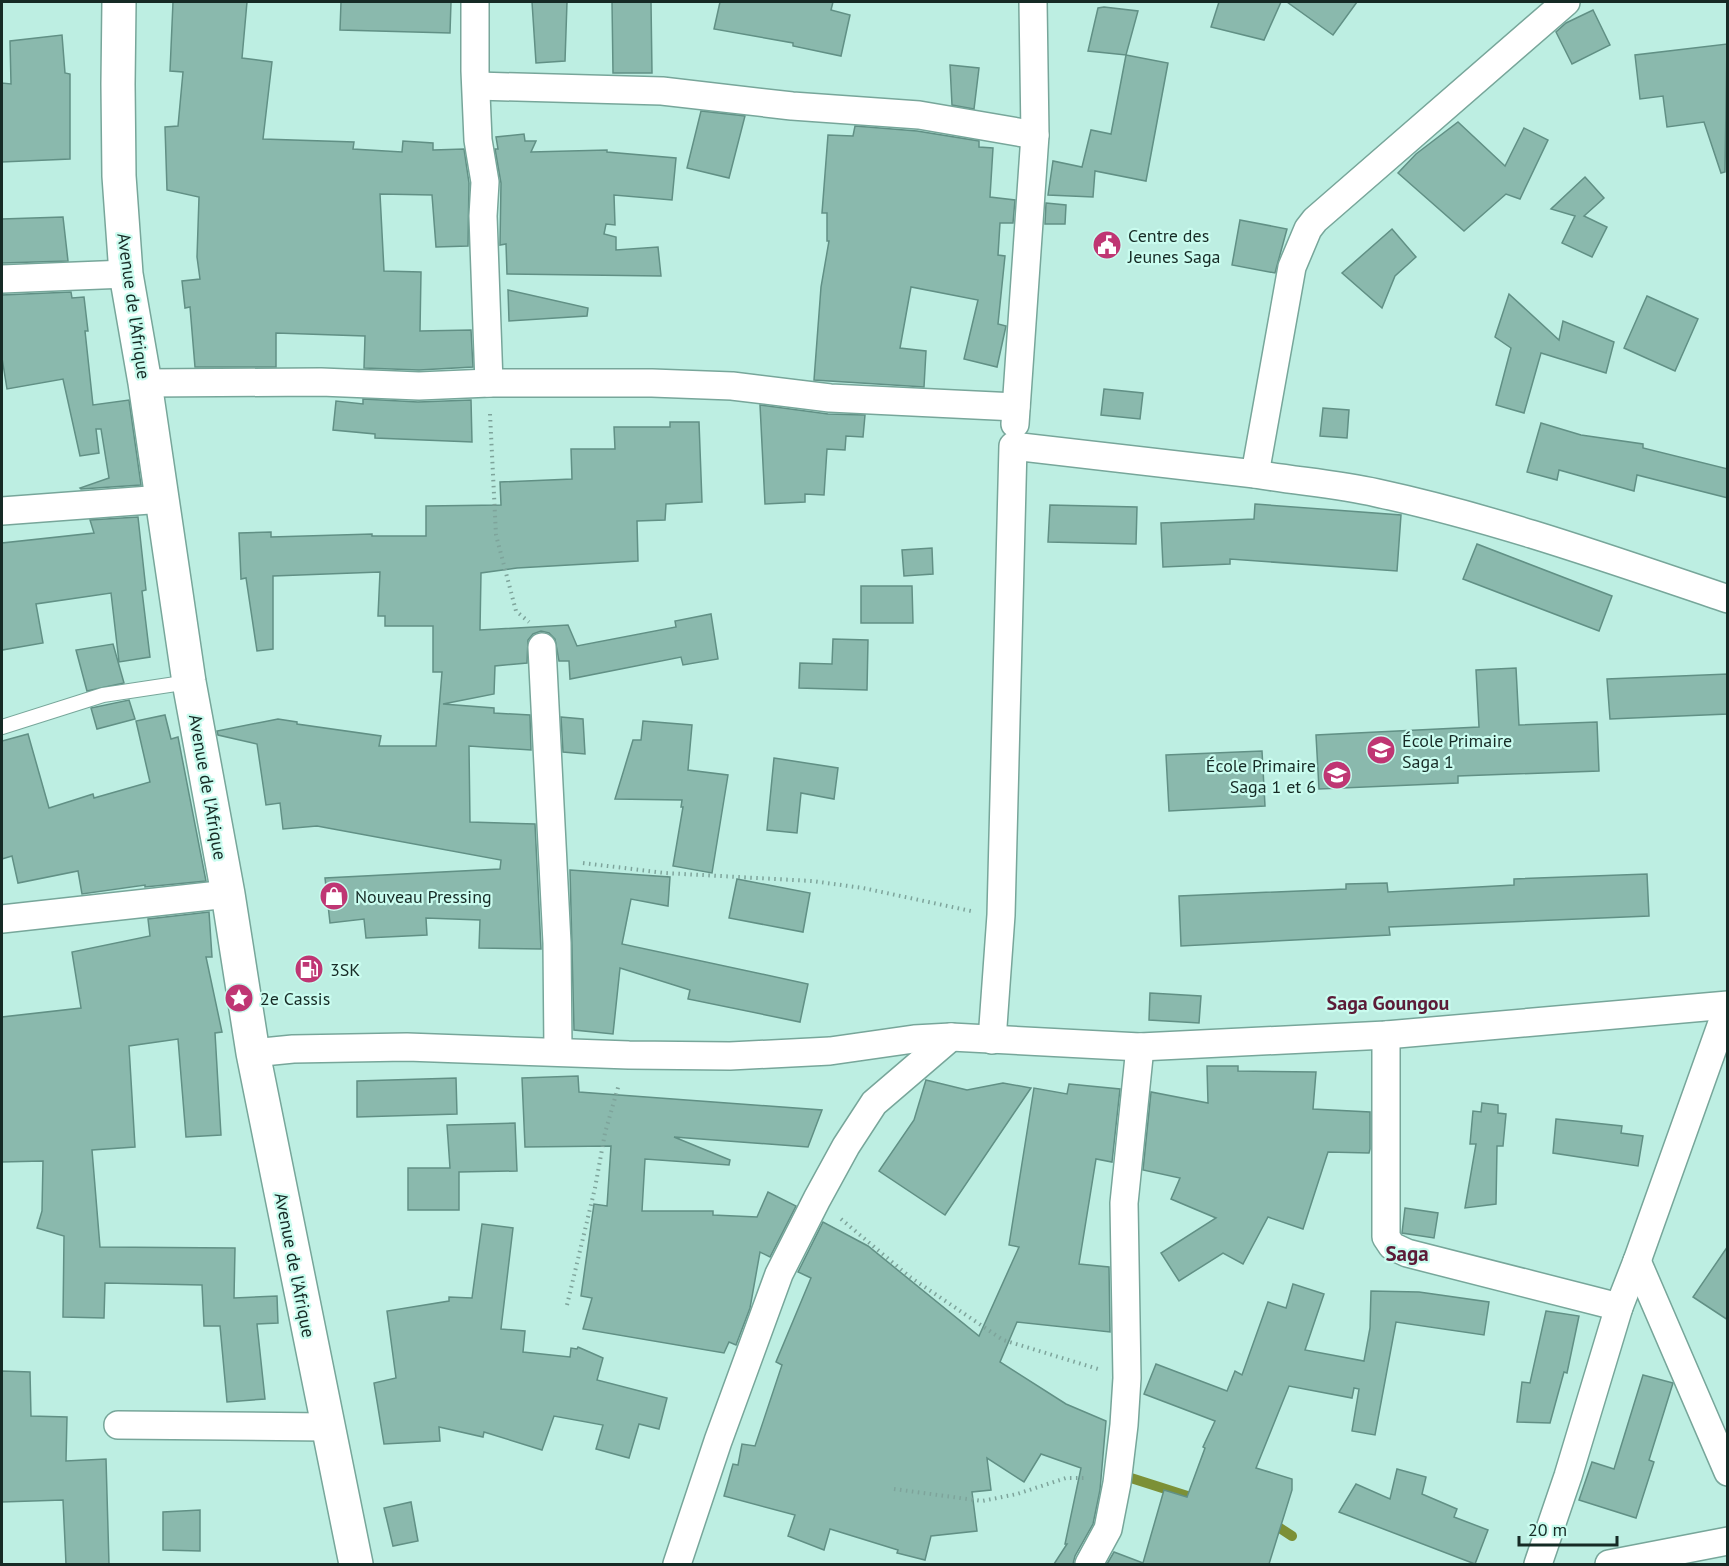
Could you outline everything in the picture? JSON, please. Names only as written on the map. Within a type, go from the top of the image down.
[{"type":"main road","name":"Avenue de l'Afrique","points":[[119,2],[119,164],[126,274],[163,499],[189,682],[228,894],[253,1053],[356,1564]]},
{"type":"street","points":[[475,2],[478,140],[485,182],[483,216],[489,383]]},
{"type":"street","points":[[992,1040],[1001,915],[1013,446],[1035,135],[1033,2]]},
{"type":"street","points":[[1255,474],[1292,267],[1308,229],[1315,220],[1566,2]]},
{"type":"street","points":[[477,86],[662,91],[792,106],[919,115],[1035,135]]},
{"type":"street","points":[[2,279],[126,274]]},
{"type":"street","points":[[145,383],[321,382],[419,386],[489,383],[652,383],[732,386],[831,398],[1016,407]]},
{"type":"street","points":[[1013,446],[1255,474],[1375,492],[1550,539],[1728,598]]},
{"type":"street","points":[[2,511],[163,499]]},
{"type":"street","points":[[542,647],[557,943],[558,1051]]},
{"type":"street","points":[[2,919],[228,894]]},
{"type":"street","points":[[253,1053],[293,1049],[396,1047],[730,1056],[830,1051],[914,1039],[951,1037],[1140,1047],[1386,1035],[1728,1006],[1619,1307],[1568,1476],[1538,1564]]},
{"type":"street","points":[[1386,1035],[1386,1237],[1392,1246],[1407,1253],[1619,1307]]},
{"type":"street","points":[[677,1564],[718,1442],[779,1274],[817,1199],[846,1146],[874,1103],[951,1037]]},
{"type":"street","points":[[1089,1564],[1108,1529],[1124,1425],[1127,1378],[1125,1203],[1140,1047]]},
{"type":"street","points":[[1637,1261],[1728,1472]]},
{"type":"street","points":[[118,1425],[327,1427]]},
{"type":"street","points":[[1609,1564],[1728,1541]]},
{"type":"lane","points":[[2,727],[103,695],[189,682]]},
{"type":"path","points":[[489,383],[496,535],[516,611],[534,627],[542,647]]},
{"type":"path","points":[[553,860],[664,873],[812,881],[863,888],[1001,915]]},
{"type":"path","points":[[567,1305],[595,1188],[605,1133],[629,1055]]},
{"type":"path","points":[[817,1199],[910,1277],[1003,1340],[1127,1378]]},
{"type":"path","points":[[894,1489],[982,1501],[1017,1494],[1066,1478],[1117,1482]]},
{"type":"building","points":[[173,2],[247,2],[242,58],[272,62],[263,139],[354,142],[353,149],[402,152],[403,141],[433,143],[433,150],[464,149],[469,183],[468,246],[436,247],[432,195],[380,194],[384,271],[421,272],[420,331],[471,330],[473,367],[419,370],[364,368],[365,336],[276,333],[276,367],[195,367],[190,307],[185,308],[182,281],[200,279],[197,257],[199,197],[167,190],[165,127],[178,126],[183,72],[170,71]]},
{"type":"building","points":[[341,2],[451,2],[450,33],[340,30]]},
{"type":"building","points":[[532,2],[567,2],[565,61],[536,63]]},
{"type":"building","points":[[612,2],[651,2],[652,73],[613,73]]},
{"type":"building","points":[[720,2],[833,2],[831,10],[850,15],[841,56],[793,46],[793,43],[714,29]]},
{"type":"building","points":[[1219,2],[1281,2],[1264,40],[1211,27]]},
{"type":"building","points":[[1287,2],[1357,2],[1333,35]]},
{"type":"building","points":[[1098,8],[1138,11],[1126,55],[1088,51]]},
{"type":"building","points":[[1593,10],[1610,45],[1572,64],[1556,32],[1566,23]]},
{"type":"building","points":[[62,35],[65,73],[70,74],[70,159],[2,162],[2,83],[11,84],[10,41]]},
{"type":"building","points":[[1727,44],[1725,172],[1721,173],[1704,122],[1667,127],[1663,96],[1640,99],[1635,55]]},
{"type":"building","points":[[1126,55],[1168,63],[1146,181],[1095,171],[1093,197],[1048,195],[1053,161],[1082,167],[1091,130],[1111,134]]},
{"type":"building","points":[[950,65],[979,68],[974,109],[952,105]]},
{"type":"building","points":[[701,111],[745,116],[729,178],[687,168]]},
{"type":"building","points":[[1458,122],[1505,166],[1524,128],[1548,140],[1520,199],[1506,194],[1464,231],[1398,173],[1416,154]]},
{"type":"building","points":[[855,126],[917,131],[979,141],[979,147],[993,148],[990,197],[1015,200],[1013,223],[1000,223],[998,255],[1005,256],[998,324],[1006,326],[997,367],[964,359],[978,300],[911,287],[900,348],[926,351],[924,387],[814,380],[821,287],[829,241],[827,241],[827,213],[822,213],[828,135],[853,136]]},
{"type":"building","points":[[524,134],[525,141],[536,141],[531,152],[607,150],[607,152],[676,158],[672,200],[614,195],[615,225],[606,224],[604,234],[616,237],[616,250],[658,247],[661,276],[507,274],[506,244],[500,245],[501,183],[495,149],[498,149],[496,137]]},
{"type":"building","points":[[1585,177],[1604,198],[1584,216],[1607,227],[1592,257],[1562,243],[1575,216],[1551,209]]},
{"type":"building","points":[[1046,203],[1066,205],[1065,224],[1045,224]]},
{"type":"building","points":[[63,217],[68,261],[2,263],[2,219]]},
{"type":"building","points":[[1240,220],[1287,229],[1275,273],[1232,265]]},
{"type":"building","points":[[1392,229],[1416,257],[1395,276],[1382,308],[1342,273]]},
{"type":"building","points":[[508,290],[588,308],[587,316],[509,321]]},
{"type":"building","points":[[71,292],[72,298],[84,297],[88,331],[85,331],[93,405],[129,400],[141,485],[80,488],[109,478],[101,429],[96,429],[99,453],[80,456],[63,379],[7,389],[2,358],[2,295]]},
{"type":"building","points":[[1509,294],[1559,340],[1563,321],[1614,342],[1606,373],[1541,353],[1524,413],[1496,405],[1511,348],[1495,337]]},
{"type":"building","points":[[1647,296],[1698,319],[1675,371],[1624,348]]},
{"type":"building","points":[[1104,389],[1143,393],[1140,419],[1101,415]]},
{"type":"building","points":[[363,399],[418,402],[471,400],[472,442],[375,438],[375,434],[333,430],[336,401],[363,404]]},
{"type":"building","points":[[760,405],[828,414],[865,415],[863,437],[846,436],[845,450],[827,449],[824,495],[805,494],[805,502],[765,504]]},
{"type":"building","points":[[1323,408],[1349,410],[1347,438],[1320,436]]},
{"type":"building","points":[[670,422],[699,422],[702,502],[666,504],[665,520],[637,521],[638,561],[517,568],[481,573],[480,630],[568,625],[577,646],[676,627],[675,621],[711,614],[718,659],[683,665],[681,657],[570,679],[569,661],[559,661],[555,639],[549,633],[541,631],[533,634],[528,640],[527,663],[495,666],[494,694],[443,704],[494,708],[494,713],[530,715],[531,750],[469,746],[470,822],[535,824],[541,949],[479,948],[480,920],[426,918],[427,935],[366,938],[364,919],[330,923],[325,878],[500,869],[501,860],[317,826],[283,829],[280,803],[266,805],[257,744],[218,735],[217,731],[278,719],[297,722],[297,724],[381,736],[379,746],[436,746],[442,672],[433,672],[433,626],[385,626],[385,616],[378,616],[380,572],[273,576],[273,649],[257,651],[246,578],[241,579],[239,533],[271,532],[271,537],[372,534],[372,536],[426,536],[426,506],[501,505],[500,482],[572,479],[571,449],[615,449],[614,427],[670,427]]},
{"type":"building","points":[[1541,423],[1581,435],[1643,444],[1643,448],[1728,469],[1728,498],[1637,475],[1634,491],[1559,470],[1557,480],[1527,472]]},
{"type":"building","points":[[1255,504],[1401,515],[1397,571],[1230,559],[1230,564],[1163,567],[1161,523],[1254,519]]},
{"type":"building","points":[[1050,505],[1137,507],[1136,544],[1048,542]]},
{"type":"building","points":[[138,517],[146,590],[142,591],[150,657],[119,662],[111,593],[36,604],[43,643],[2,650],[2,543],[94,533],[90,520]]},
{"type":"building","points":[[1477,544],[1612,596],[1599,631],[1463,579]]},
{"type":"building","points":[[932,548],[933,574],[904,576],[902,550]]},
{"type":"building","points":[[861,586],[912,586],[913,623],[861,623]]},
{"type":"building","points":[[833,639],[868,640],[867,690],[799,688],[800,663],[832,664]]},
{"type":"building","points":[[113,644],[124,683],[87,691],[76,650]]},
{"type":"building","points":[[1516,668],[1519,725],[1597,722],[1599,771],[1458,776],[1458,783],[1319,789],[1316,735],[1479,727],[1476,670]]},
{"type":"building","points":[[1728,674],[1728,714],[1610,719],[1607,679]]},
{"type":"building","points":[[129,700],[135,719],[97,729],[91,708]]},
{"type":"building","points":[[165,715],[171,739],[178,737],[206,881],[145,887],[145,885],[82,894],[78,871],[18,883],[12,856],[2,859],[2,741],[28,734],[49,808],[93,794],[94,798],[150,782],[136,721]]},
{"type":"building","points":[[561,717],[583,719],[585,754],[563,752]]},
{"type":"building","points":[[643,721],[692,725],[688,770],[728,775],[712,873],[673,866],[683,807],[681,807],[682,800],[615,799],[633,740],[641,740]]},
{"type":"building","points":[[1262,751],[1265,806],[1169,811],[1166,755]]},
{"type":"building","points":[[774,758],[838,768],[834,799],[801,793],[797,833],[767,830]]},
{"type":"building","points":[[570,870],[670,877],[668,906],[631,899],[622,944],[808,984],[800,1022],[688,999],[690,990],[620,968],[613,1034],[574,1030]]},
{"type":"building","points":[[1647,874],[1649,916],[1389,927],[1390,935],[1181,946],[1179,896],[1346,889],[1346,884],[1387,883],[1388,892],[1514,885],[1514,879]]},
{"type":"building","points":[[737,879],[810,893],[803,932],[729,918]]},
{"type":"building","points":[[209,912],[212,957],[206,957],[222,1032],[215,1033],[221,1135],[186,1137],[178,1039],[129,1046],[135,1147],[92,1150],[100,1247],[235,1248],[234,1298],[277,1296],[278,1323],[257,1324],[265,1399],[227,1402],[220,1326],[204,1326],[202,1285],[105,1283],[104,1318],[63,1317],[64,1236],[37,1228],[42,1211],[43,1161],[2,1162],[2,1017],[81,1008],[72,952],[150,936],[148,919]]},
{"type":"building","points":[[1150,993],[1201,996],[1199,1023],[1149,1020]]},
{"type":"building","points":[[1207,1066],[1238,1066],[1238,1071],[1316,1072],[1313,1109],[1370,1112],[1370,1149],[1369,1153],[1328,1152],[1303,1229],[1268,1217],[1243,1264],[1223,1253],[1179,1281],[1161,1253],[1216,1218],[1171,1199],[1180,1178],[1143,1170],[1151,1092],[1208,1103]]},
{"type":"building","points":[[578,1076],[579,1092],[822,1110],[808,1147],[674,1137],[730,1160],[729,1165],[645,1159],[642,1211],[713,1211],[713,1215],[757,1217],[768,1192],[796,1206],[770,1257],[760,1252],[750,1308],[736,1345],[729,1342],[724,1353],[583,1329],[592,1298],[581,1296],[594,1204],[607,1206],[611,1146],[525,1147],[522,1078]]},
{"type":"building","points":[[456,1078],[457,1114],[357,1117],[357,1081]]},
{"type":"building","points":[[926,1080],[967,1090],[1003,1083],[1031,1088],[945,1215],[879,1171],[914,1120]]},
{"type":"building","points":[[1069,1084],[1120,1089],[1112,1162],[1096,1159],[1079,1264],[1109,1267],[1110,1332],[1017,1322],[1000,1362],[1066,1404],[1106,1421],[1100,1490],[1093,1524],[1073,1564],[1054,1564],[1067,1544],[1065,1544],[1081,1468],[1041,1454],[1024,1482],[987,1458],[991,1490],[972,1492],[977,1531],[931,1536],[925,1560],[897,1553],[898,1550],[830,1529],[824,1550],[788,1536],[795,1515],[724,1496],[733,1464],[738,1465],[742,1444],[755,1446],[782,1365],[776,1362],[811,1278],[798,1272],[823,1222],[868,1246],[979,1336],[1019,1247],[1009,1245],[1034,1088],[1067,1094]]},
{"type":"building","points":[[1482,1103],[1498,1105],[1498,1113],[1506,1114],[1503,1146],[1497,1146],[1496,1204],[1465,1208],[1476,1144],[1470,1144],[1473,1111],[1481,1112]]},
{"type":"building","points":[[1556,1119],[1622,1126],[1621,1133],[1643,1136],[1638,1166],[1553,1153]]},
{"type":"building","points":[[515,1123],[517,1171],[459,1172],[459,1210],[408,1210],[408,1168],[450,1168],[447,1125]]},
{"type":"building","points":[[1405,1208],[1438,1213],[1434,1238],[1402,1233]]},
{"type":"building","points":[[482,1224],[513,1228],[501,1329],[525,1331],[523,1352],[570,1357],[571,1348],[577,1349],[578,1347],[603,1358],[597,1380],[667,1398],[659,1429],[639,1424],[629,1458],[596,1449],[603,1425],[554,1416],[542,1450],[484,1432],[483,1437],[439,1427],[440,1441],[384,1444],[374,1383],[396,1378],[387,1311],[449,1301],[449,1297],[472,1298]]},
{"type":"building","points":[[1728,1246],[1728,1320],[1693,1297]]},
{"type":"building","points":[[1293,1284],[1324,1294],[1305,1350],[1364,1361],[1370,1328],[1371,1291],[1419,1292],[1489,1302],[1484,1335],[1396,1322],[1375,1435],[1352,1431],[1359,1389],[1354,1388],[1352,1398],[1289,1386],[1256,1468],[1292,1479],[1292,1490],[1269,1564],[1107,1564],[1114,1552],[1143,1563],[1164,1490],[1187,1497],[1205,1448],[1203,1447],[1215,1421],[1144,1394],[1156,1364],[1227,1391],[1235,1371],[1242,1375],[1268,1302],[1286,1308]]},
{"type":"building","points":[[1546,1311],[1579,1316],[1567,1373],[1564,1372],[1550,1423],[1517,1422],[1522,1382],[1530,1383]]},
{"type":"building","points":[[2,1371],[30,1372],[31,1416],[67,1417],[66,1461],[106,1459],[109,1564],[66,1564],[63,1500],[2,1502]]},
{"type":"building","points":[[1643,1375],[1673,1383],[1649,1460],[1654,1462],[1636,1518],[1579,1500],[1592,1462],[1614,1469]]},
{"type":"building","points":[[1397,1469],[1426,1477],[1422,1494],[1457,1509],[1454,1517],[1488,1530],[1475,1564],[1339,1512],[1356,1484],[1390,1499]]},
{"type":"building","points":[[411,1502],[418,1541],[393,1546],[384,1508]]},
{"type":"building","points":[[200,1510],[200,1551],[163,1550],[163,1512]]},
{"type":"waterway","points":[[1131,1478],[1200,1500]]},
{"type":"waterway","points":[[1269,1521],[1292,1536]]},
{"type":"place","name":"Centre des Jeunes Saga","points":[[1107,245]]},
{"type":"place","name":"École Primaire Saga 1","points":[[1381,750]]},
{"type":"place","name":"École Primaire Saga 1 et 6","points":[[1337,775]]},
{"type":"place","name":"Nouveau Pressing","points":[[334,896]]},
{"type":"place","name":"3SK","points":[[309,969]]},
{"type":"place","name":"2e Cassis","points":[[239,998]]},
{"type":"district","name":"Saga Goungou","points":[[1388,1003]]},
{"type":"district","name":"Saga","points":[[1407,1253]]}]
